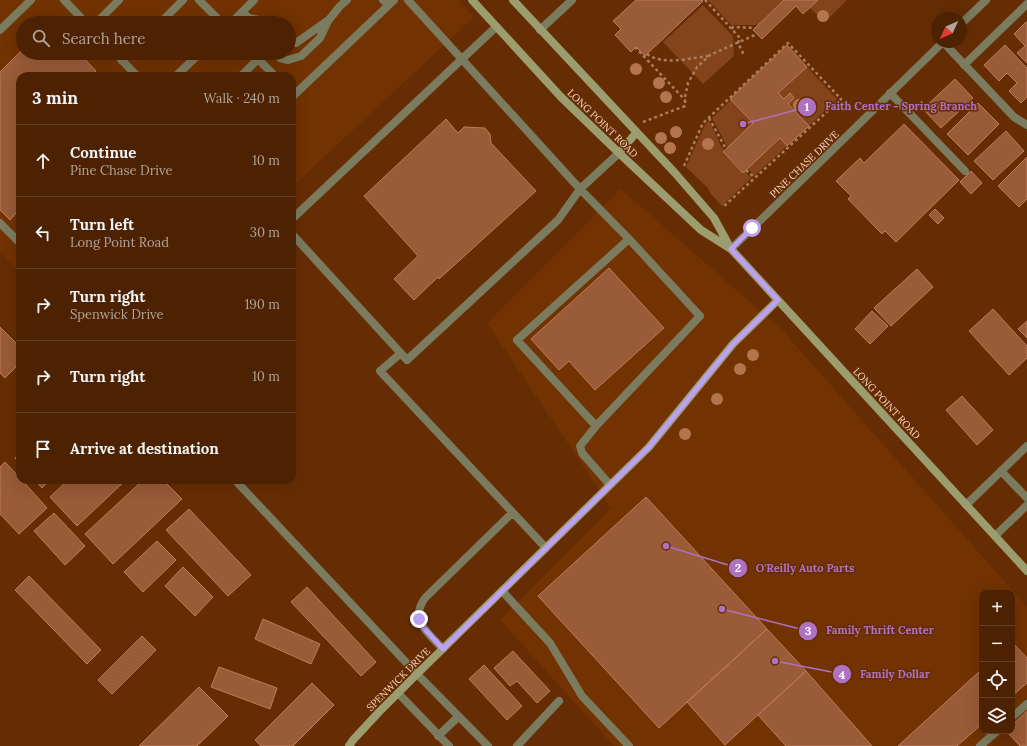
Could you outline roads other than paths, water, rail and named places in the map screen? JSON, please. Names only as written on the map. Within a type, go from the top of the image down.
[{"type":"main road","name":"LONG POINT ROAD","points":[[472,0],[561,97],[619,153],[701,230],[731,249]]},
{"type":"main road","name":"LONG POINT ROAD","points":[[513,0],[714,218],[731,249],[1027,571]]},
{"type":"main road","points":[[619,153],[636,133]]},
{"type":"main road","name":"SPENWICK DRIVE","points":[[349,746],[353,740],[417,674],[649,447],[733,344],[778,300]]},
{"type":"street","points":[[0,30],[31,0]]},
{"type":"street","points":[[64,0],[79,16]]},
{"type":"street","points":[[103,16],[119,0]]},
{"type":"street","points":[[167,16],[183,0]]},
{"type":"street","points":[[199,0],[215,16]]},
{"type":"street","points":[[238,16],[254,0]]},
{"type":"street","points":[[296,58],[301,56],[320,38],[328,21],[347,0]]},
{"type":"street","points":[[408,0],[580,189],[629,239],[700,316],[596,426],[580,446],[582,453],[610,485]]},
{"type":"street","points":[[540,30],[572,0]]},
{"type":"street","points":[[967,18],[986,0]]},
{"type":"street","points":[[296,92],[389,2]]},
{"type":"street","points":[[964,65],[1027,4]]},
{"type":"street","points":[[242,12],[246,16]]},
{"type":"street","points":[[296,43],[328,21]]},
{"type":"street","points":[[296,215],[496,27]]},
{"type":"street","name":"PINE CHASE DRIVE","points":[[731,249],[937,48]]},
{"type":"street","points":[[948,48],[1014,117],[1027,125]]},
{"type":"street","points":[[180,72],[193,60]]},
{"type":"street","points":[[244,72],[252,60]]},
{"type":"street","points":[[259,60],[271,72]]},
{"type":"street","points":[[122,61],[132,72]]},
{"type":"street","points":[[890,93],[965,171]]},
{"type":"street","points":[[296,238],[407,360],[558,220],[580,189],[619,153]]},
{"type":"street","points":[[0,223],[16,239]]},
{"type":"street","points":[[596,426],[517,340],[629,239]]},
{"type":"street","points":[[401,353],[380,371],[546,548]]},
{"type":"street","points":[[966,505],[1027,446]]},
{"type":"street","points":[[1001,471],[1027,498]]},
{"type":"street","points":[[239,484],[417,674],[488,746]]},
{"type":"street","points":[[995,536],[1027,506]]},
{"type":"street","points":[[443,649],[422,626],[418,611],[420,605],[425,598],[512,513]]},
{"type":"street","points":[[502,591],[550,643],[582,696],[629,746]]},
{"type":"street","points":[[398,693],[438,736],[450,746]]},
{"type":"street","points":[[517,746],[559,701]]},
{"type":"street","points":[[1015,714],[1027,704]]},
{"type":"street","points":[[438,736],[458,717]]},
{"type":"street","points":[[980,746],[994,734]]},
{"type":"place","name":"Faith Center - Spring Branch","points":[[743,124]]},
{"type":"place","name":"O'Reilly Auto Parts","points":[[666,546]]},
{"type":"place","name":"Family Thrift Center","points":[[722,609]]},
{"type":"place","name":"Family Dollar","points":[[775,661]]}]
